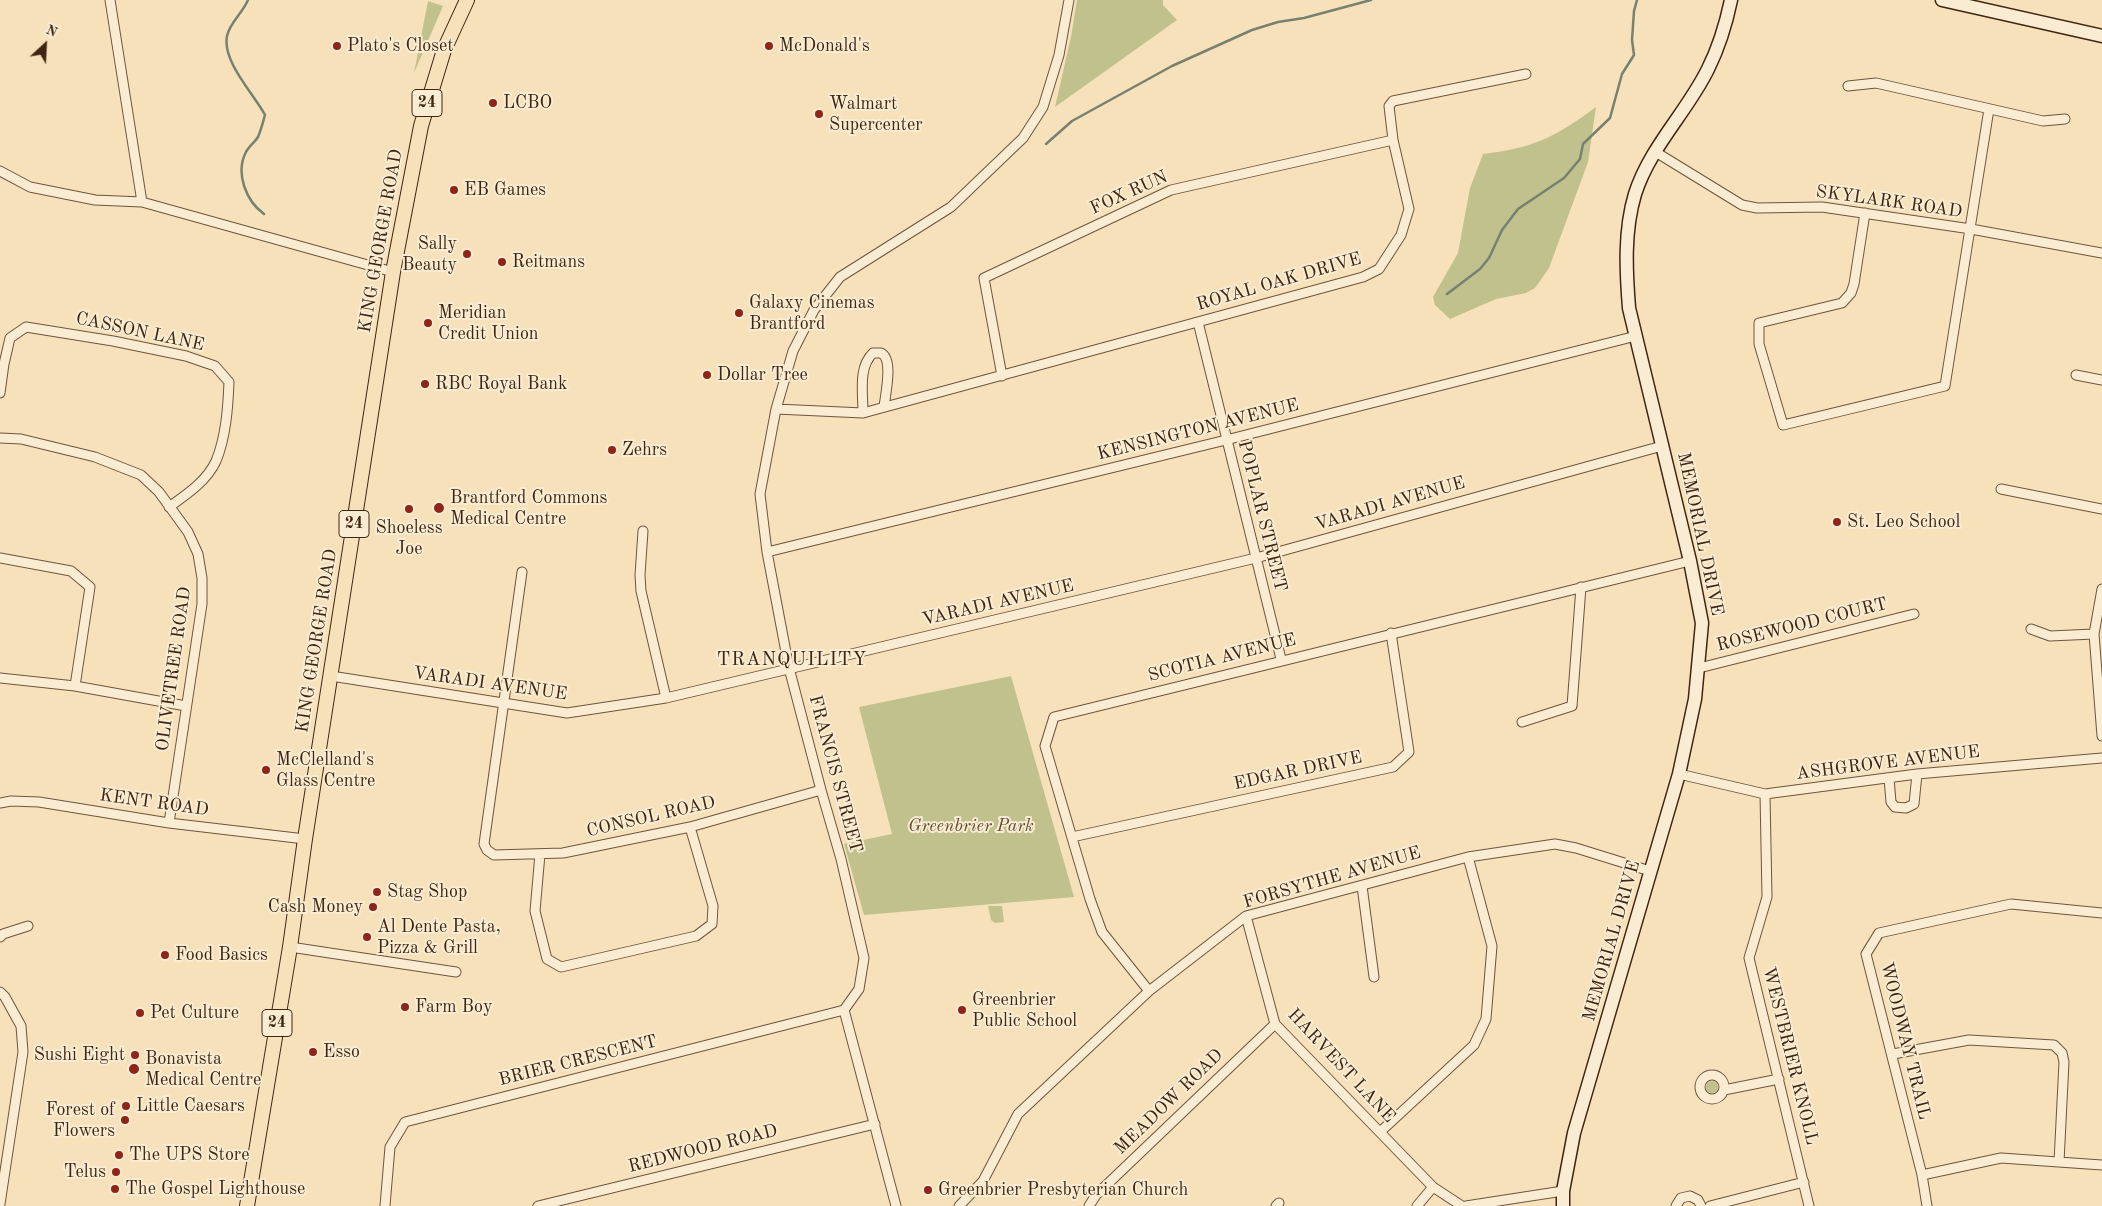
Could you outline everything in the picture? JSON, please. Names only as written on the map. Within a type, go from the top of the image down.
[{"type":"main road","name":"KING GEORGE ROAD","points":[[247,1206],[290,947],[393,272],[420,126],[444,50],[467,0]]},
{"type":"main road","name":"MEMORIAL DRIVE","points":[[1563,1206],[1563,1191],[1574,1133],[1679,774],[1695,699],[1699,668],[1702,623],[1690,561],[1629,308],[1626,275],[1629,222],[1636,193],[1654,151],[1708,70],[1720,40],[1731,0]]},
{"type":"main road","points":[[1942,0],[2102,36]]},
{"type":"street","points":[[110,0],[142,202]]},
{"type":"street","name":"FRANCIS STREET","points":[[844,1010],[859,989],[864,958],[842,860],[821,790],[789,668],[767,552],[760,494],[776,409],[793,351],[814,310],[840,277],[951,207],[1023,138],[1043,107],[1059,55],[1069,0]]},
{"type":"street","name":"ROYAL OAK DRIVE","points":[[776,409],[862,413],[1364,277],[1379,269],[1401,235],[1409,209],[1393,140],[1389,106],[1393,101],[1526,74]]},
{"type":"street","points":[[1848,86],[1876,83],[2043,121],[2065,119]]},
{"type":"street","points":[[1865,213],[1854,284],[1847,299],[1842,303],[1759,323],[1759,344],[1783,425],[1945,386],[1990,109]]},
{"type":"street","name":"FOX RUN","points":[[1002,376],[984,278],[1171,190],[1393,140]]},
{"type":"street","name":"SKYLARK ROAD","points":[[1654,151],[1742,205],[1757,208],[1822,207],[1971,229],[2102,253]]},
{"type":"street","points":[[0,171],[30,187],[95,200],[142,202],[393,272]]},
{"type":"street","name":"POPLAR STREET","points":[[1198,322],[1281,659]]},
{"type":"street","name":"CASSON LANE","points":[[0,393],[10,338],[26,327],[150,348],[186,356],[215,366],[229,382],[228,406],[216,462],[200,484],[169,507]]},
{"type":"street","name":"KENSINGTON AVENUE","points":[[767,552],[1226,440],[1636,336]]},
{"type":"street","points":[[862,413],[863,372],[866,359],[873,353],[881,353],[886,358],[889,368],[884,408]]},
{"type":"street","points":[[2076,375],[2102,380]]},
{"type":"street","name":"OLIVETREE ROAD","points":[[0,438],[21,439],[94,457],[141,475],[159,492],[188,532],[198,554],[202,578],[202,604],[169,823]]},
{"type":"street","name":"VARADI AVENUE","points":[[331,676],[567,713],[666,698],[1256,558],[1662,446]]},
{"type":"street","points":[[2001,489],[2102,508]]},
{"type":"street","points":[[643,531],[640,575],[641,591],[666,698]]},
{"type":"street","points":[[0,558],[71,570],[90,587],[75,686]]},
{"type":"street","name":"SCOTIA AVENUE","points":[[1149,991],[1102,932],[1090,899],[1045,746],[1054,716],[1281,659],[1690,561]]},
{"type":"street","points":[[502,704],[522,572]]},
{"type":"street","points":[[1522,722],[1572,706],[1581,587]]},
{"type":"street","points":[[2102,589],[2094,634],[2102,736]]},
{"type":"street","name":"ROSEWOOD COURT","points":[[1699,668],[1914,614]]},
{"type":"street","points":[[2031,629],[2050,636],[2094,634]]},
{"type":"street","name":"EDGAR DRIVE","points":[[1072,837],[1393,766],[1409,752],[1391,633]]},
{"type":"street","points":[[0,678],[75,686],[186,706]]},
{"type":"street","name":"CONSOL ROAD","points":[[502,704],[484,844],[487,850],[494,855],[563,853],[690,827],[821,790]]},
{"type":"street","name":"ASHGROVE AVENUE","points":[[1679,774],[1765,794],[1917,774],[2102,758]]},
{"type":"street","points":[[1889,778],[1891,802],[1895,807],[1906,808],[1914,804],[1917,774]]},
{"type":"street","name":"WESTBRIER KNOLL","points":[[1765,794],[1767,897],[1750,958],[1809,1206]]},
{"type":"street","name":"KENT ROAD","points":[[0,803],[11,801],[39,802],[169,823],[305,839]]},
{"type":"street","points":[[540,854],[535,911],[547,959],[561,967],[581,964],[696,936],[712,924],[713,906],[690,827]]},
{"type":"street","name":"FORSYTHE AVENUE","points":[[960,1206],[983,1182],[1018,1114],[1149,991],[1246,916],[1468,857],[1555,844],[1576,848],[1650,871]]},
{"type":"street","points":[[1380,1132],[1474,1045],[1486,1019],[1492,946],[1468,857]]},
{"type":"street","points":[[1362,886],[1374,977]]},
{"type":"street","name":"WOODWAY TRAIL","points":[[1927,1206],[1922,1175],[1893,1054],[1866,954],[1879,933],[2011,904],[2102,913]]},
{"type":"street","name":"HARVEST LANE","points":[[1246,916],[1275,1024],[1433,1187],[1462,1206]]},
{"type":"street","points":[[0,937],[3,934],[28,926]]},
{"type":"street","points":[[290,947],[456,972]]},
{"type":"street","points":[[0,992],[5,997],[21,1026],[23,1052],[0,1204]]},
{"type":"street","points":[[844,1010],[896,1206]]},
{"type":"street","name":"BRIER CRESCENT","points":[[385,1206],[390,1147],[405,1122],[844,1010]]},
{"type":"street","name":"MEADOW ROAD","points":[[1088,1206],[1096,1195],[1275,1024]]},
{"type":"street","points":[[1893,1054],[1969,1040],[2054,1045],[2062,1053],[2064,1062],[2059,1162]]},
{"type":"street","points":[[1724,1090],[1779,1079]]},
{"type":"street","name":"REDWOOD ROAD","points":[[538,1206],[875,1124]]},
{"type":"street","points":[[1922,1175],[2001,1158],[2102,1165]]},
{"type":"street","points":[[1710,1206],[1804,1182]]},
{"type":"street","points":[[1417,1206],[1433,1187]]},
{"type":"street","points":[[1466,1206],[1563,1191]]},
{"type":"street","points":[[1676,1206],[1681,1198],[1690,1196],[1698,1200],[1701,1206]]},
{"type":"green space","points":[[1077,0],[1163,0],[1163,5],[1177,20],[1055,107],[1071,37]]},
{"type":"green space","points":[[428,1],[443,6],[414,73]]},
{"type":"green space","points":[[1596,107],[1588,162],[1549,268],[1535,288],[1526,293],[1496,299],[1450,319],[1435,305],[1433,297],[1458,253],[1470,188],[1483,154],[1516,148],[1543,140]]},
{"type":"green space","name":"Greenbrier Park","points":[[1011,676],[1074,897],[864,915],[844,844],[892,834],[859,707]]},
{"type":"green space","points":[[988,906],[1002,906],[1004,922],[995,923],[991,920]]},
{"type":"green space","points":[[1710,1081],[1714,1081],[1718,1087],[1714,1093],[1710,1093],[1706,1089],[1706,1085]]},
{"type":"waterway","points":[[248,0],[243,10],[233,22],[227,36],[227,46],[234,67],[265,115],[258,137],[246,152],[242,169],[242,177],[247,194],[264,214]]},
{"type":"waterway","points":[[1046,144],[1072,121],[1172,66],[1252,30],[1371,0]]},
{"type":"waterway","points":[[1447,294],[1480,269],[1489,258],[1502,230],[1518,209],[1564,178],[1580,159],[1583,144],[1610,118],[1622,74],[1634,55],[1632,40],[1634,11],[1637,0]]},
{"type":"place","name":"Plato's Closet","points":[[337,46]]},
{"type":"place","name":"McDonald's","points":[[769,46]]},
{"type":"place","name":"LCBO","points":[[493,103]]},
{"type":"place","name":"Walmart Supercenter","points":[[819,114]]},
{"type":"place","name":"EB Games","points":[[454,190]]},
{"type":"place","name":"Sally Beauty","points":[[467,254]]},
{"type":"place","name":"Reitmans","points":[[502,262]]},
{"type":"place","name":"Galaxy Cinemas Brantford","points":[[739,313]]},
{"type":"place","name":"Meridian Credit Union","points":[[428,323]]},
{"type":"place","name":"Dollar Tree","points":[[707,375]]},
{"type":"place","name":"RBC Royal Bank","points":[[425,384]]},
{"type":"place","name":"Zehrs","points":[[612,450]]},
{"type":"place","name":"Brantford Commons Medical Centre","points":[[439,508]]},
{"type":"place","name":"Shoeless Joe","points":[[409,509]]},
{"type":"place","name":"St. Leo School","points":[[1837,522]]},
{"type":"place","name":"McClelland's Glass Centre","points":[[266,770]]},
{"type":"place","name":"Stag Shop","points":[[377,892]]},
{"type":"place","name":"Cash Money","points":[[373,907]]},
{"type":"place","name":"Al Dente Pasta, Pizza & Grill","points":[[367,937]]},
{"type":"place","name":"Food Basics","points":[[165,955]]},
{"type":"place","name":"Farm Boy","points":[[405,1007]]},
{"type":"place","name":"Greenbrier Public School","points":[[962,1010]]},
{"type":"place","name":"Pet Culture","points":[[140,1013]]},
{"type":"place","name":"Esso","points":[[313,1052]]},
{"type":"place","name":"Sushi Eight","points":[[135,1055]]},
{"type":"place","name":"Bonavista Medical Centre","points":[[134,1069]]},
{"type":"place","name":"Little Caesars","points":[[126,1106]]},
{"type":"place","name":"Forest of Flowers","points":[[125,1120]]},
{"type":"place","name":"The UPS Store","points":[[119,1155]]},
{"type":"place","name":"Telus","points":[[116,1172]]},
{"type":"place","name":"The Gospel Lighthouse","points":[[115,1189]]},
{"type":"place","name":"Greenbrier Presbyterian Church","points":[[928,1190]]},
{"type":"district","name":"TRANQUILITY","points":[[792,660]]}]
